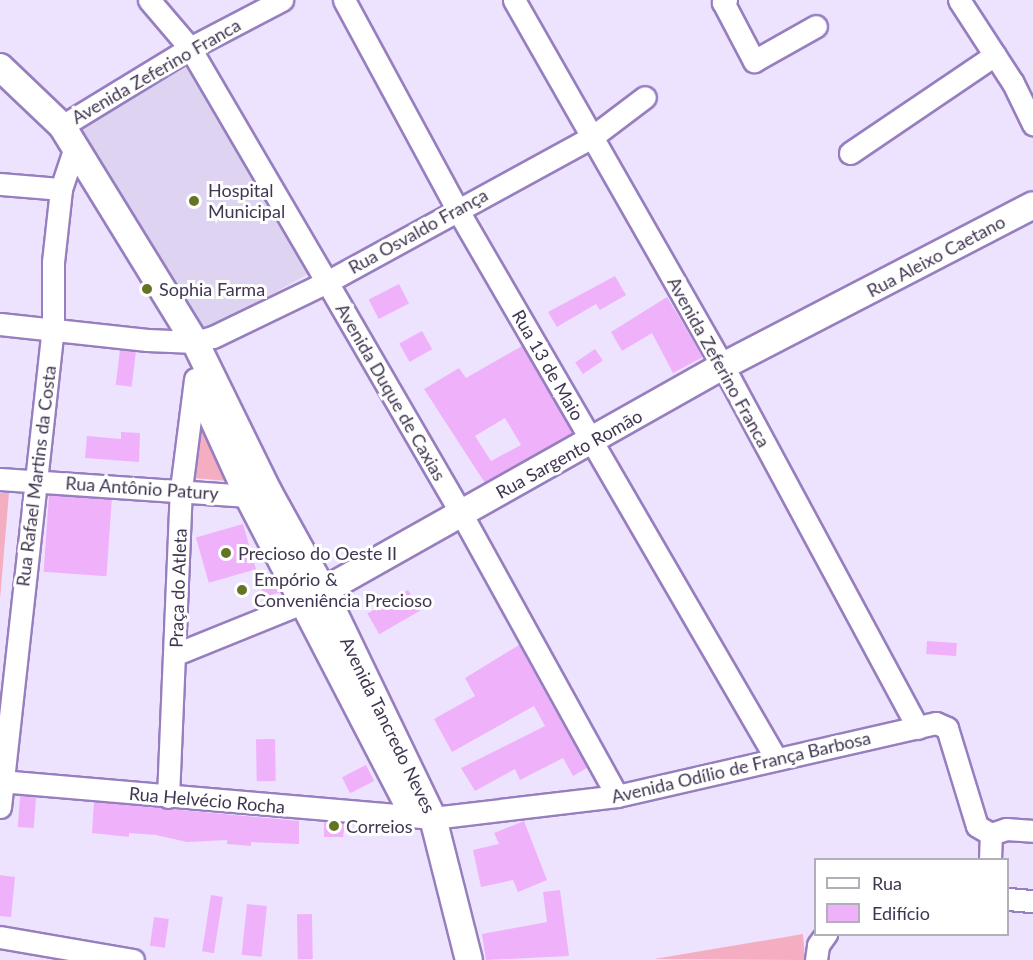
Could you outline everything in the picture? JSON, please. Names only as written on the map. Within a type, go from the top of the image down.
[{"type":"main road","name":"Avenida Tancredo Neves","points":[[0,67],[69,136],[174,311],[258,494],[302,603],[424,817],[453,960]]},
{"type":"main road","name":"Rua Aleixo Caetano","points":[[838,308],[1033,205]]},
{"type":"main road","name":"Rua Sargento Romão","points":[[302,603],[593,442],[723,366],[838,308]]},
{"type":"main road","name":"Avenida Tancredo Neves","points":[[188,342],[195,379],[258,494],[324,592],[424,817],[469,960]]},
{"type":"street","name":"Avenida Duque de Caxias","points":[[149,0],[190,48],[462,513],[617,796]]},
{"type":"street","name":"Avenida Zeferino Franca","points":[[69,136],[190,48],[282,0]]},
{"type":"street","name":"Rua 13 de Maio","points":[[344,0],[457,209],[775,757]]},
{"type":"street","name":"Avenida Zeferino Franca","points":[[514,0],[723,366],[918,728]]},
{"type":"street","points":[[726,0],[723,2],[754,61],[816,26]]},
{"type":"street","points":[[959,0],[995,55],[1029,117]]},
{"type":"street","points":[[850,153],[995,55]]},
{"type":"street","points":[[1029,117],[1033,87]]},
{"type":"street","name":"Rua Osvaldo França","points":[[188,342],[213,338],[327,282],[592,136],[645,97]]},
{"type":"street","name":"Rua Rafael Martins da Costa","points":[[0,807],[1,781],[53,327],[53,262],[69,136]]},
{"type":"street","points":[[0,184],[61,189]]},
{"type":"street","points":[[0,324],[53,327],[100,337],[188,342]]},
{"type":"street","name":"Praça do Atleta","points":[[168,797],[176,654],[181,489],[195,379]]},
{"type":"street","name":"Rua Antônio Patury","points":[[0,479],[258,494]]},
{"type":"street","points":[[176,654],[302,603]]},
{"type":"street","name":"Avenida Odílio de França Barbosa","points":[[424,817],[617,796],[775,757],[936,723],[947,728],[972,814],[988,852]]},
{"type":"street","name":"Rua Helvécio Rocha","points":[[1,781],[424,817]]},
{"type":"street","points":[[988,852],[1006,829],[1033,831]]},
{"type":"street","points":[[1009,899],[1033,900]]},
{"type":"street","points":[[816,960],[818,945],[825,936]]},
{"type":"street","points":[[0,937],[58,955],[133,960]]},
{"type":"shaded area","name":"Hospital Municipal","points":[[186,61],[309,273],[197,338],[74,126]]},
{"type":"shaded area","points":[[208,426],[228,481],[193,478],[191,472],[192,428]]},
{"type":"shaded area","points":[[0,493],[9,493],[0,599]]},
{"type":"shaded area","points":[[803,934],[805,960],[654,959]]},
{"type":"building","points":[[615,276],[626,295],[600,310],[596,304],[557,327],[548,312]]},
{"type":"building","points":[[399,284],[409,304],[379,319],[369,299]]},
{"type":"building","points":[[667,297],[703,357],[673,373],[652,333],[622,351],[611,332]]},
{"type":"building","points":[[422,331],[432,349],[409,362],[399,344]]},
{"type":"building","points":[[522,346],[573,434],[485,483],[424,389],[459,368],[466,378]],"holes":[[[505,418],[521,445],[491,461],[475,436]]]},
{"type":"building","points":[[595,349],[603,361],[583,374],[575,362]]},
{"type":"building","points":[[120,350],[136,352],[132,387],[116,385]]},
{"type":"building","points":[[121,432],[140,433],[139,462],[85,458],[87,436],[121,439]]},
{"type":"building","points":[[49,495],[112,499],[106,576],[44,572]]},
{"type":"building","name":"Precioso do Oeste II","points":[[243,524],[256,569],[209,583],[196,538]]},
{"type":"building","points":[[275,580],[281,592],[264,597],[260,584]]},
{"type":"building","points":[[408,590],[420,611],[379,634],[367,614]]},
{"type":"building","points":[[927,641],[957,643],[956,656],[926,654]]},
{"type":"building","points":[[519,645],[587,768],[573,776],[563,758],[520,780],[515,769],[475,791],[461,768],[545,726],[534,706],[452,752],[434,719],[475,696],[465,678]]},
{"type":"building","points":[[256,739],[275,739],[276,781],[257,781]]},
{"type":"building","points":[[366,765],[374,781],[350,793],[342,777]]},
{"type":"building","points":[[20,796],[36,797],[34,828],[18,827]]},
{"type":"building","points":[[94,802],[299,821],[299,844],[251,842],[251,846],[227,844],[227,840],[187,842],[156,835],[129,833],[129,837],[92,833]]},
{"type":"building","points":[[524,821],[547,880],[518,892],[513,880],[481,887],[473,850],[499,844],[494,833]]},
{"type":"building","name":"Correios","points":[[324,822],[345,823],[343,837],[324,837]]},
{"type":"building","points":[[0,875],[15,877],[11,917],[0,916]]},
{"type":"building","points":[[560,890],[569,956],[486,960],[482,934],[547,922],[543,892]]},
{"type":"building","points":[[211,895],[223,897],[214,953],[202,951]]},
{"type":"building","points":[[247,904],[267,906],[262,957],[242,955]]},
{"type":"building","points":[[297,914],[312,914],[313,959],[298,959]]},
{"type":"building","points":[[154,917],[169,919],[165,948],[150,946]]},
{"type":"place","name":"Hospital Municipal","points":[[194,201]]},
{"type":"place","name":"Sophia Farma","points":[[147,289]]},
{"type":"place","name":"Precioso do Oeste II","points":[[226,553]]},
{"type":"place","name":"Empório & Conveniência Precioso","points":[[242,590]]},
{"type":"place","name":"Correios","points":[[334,826]]}]
